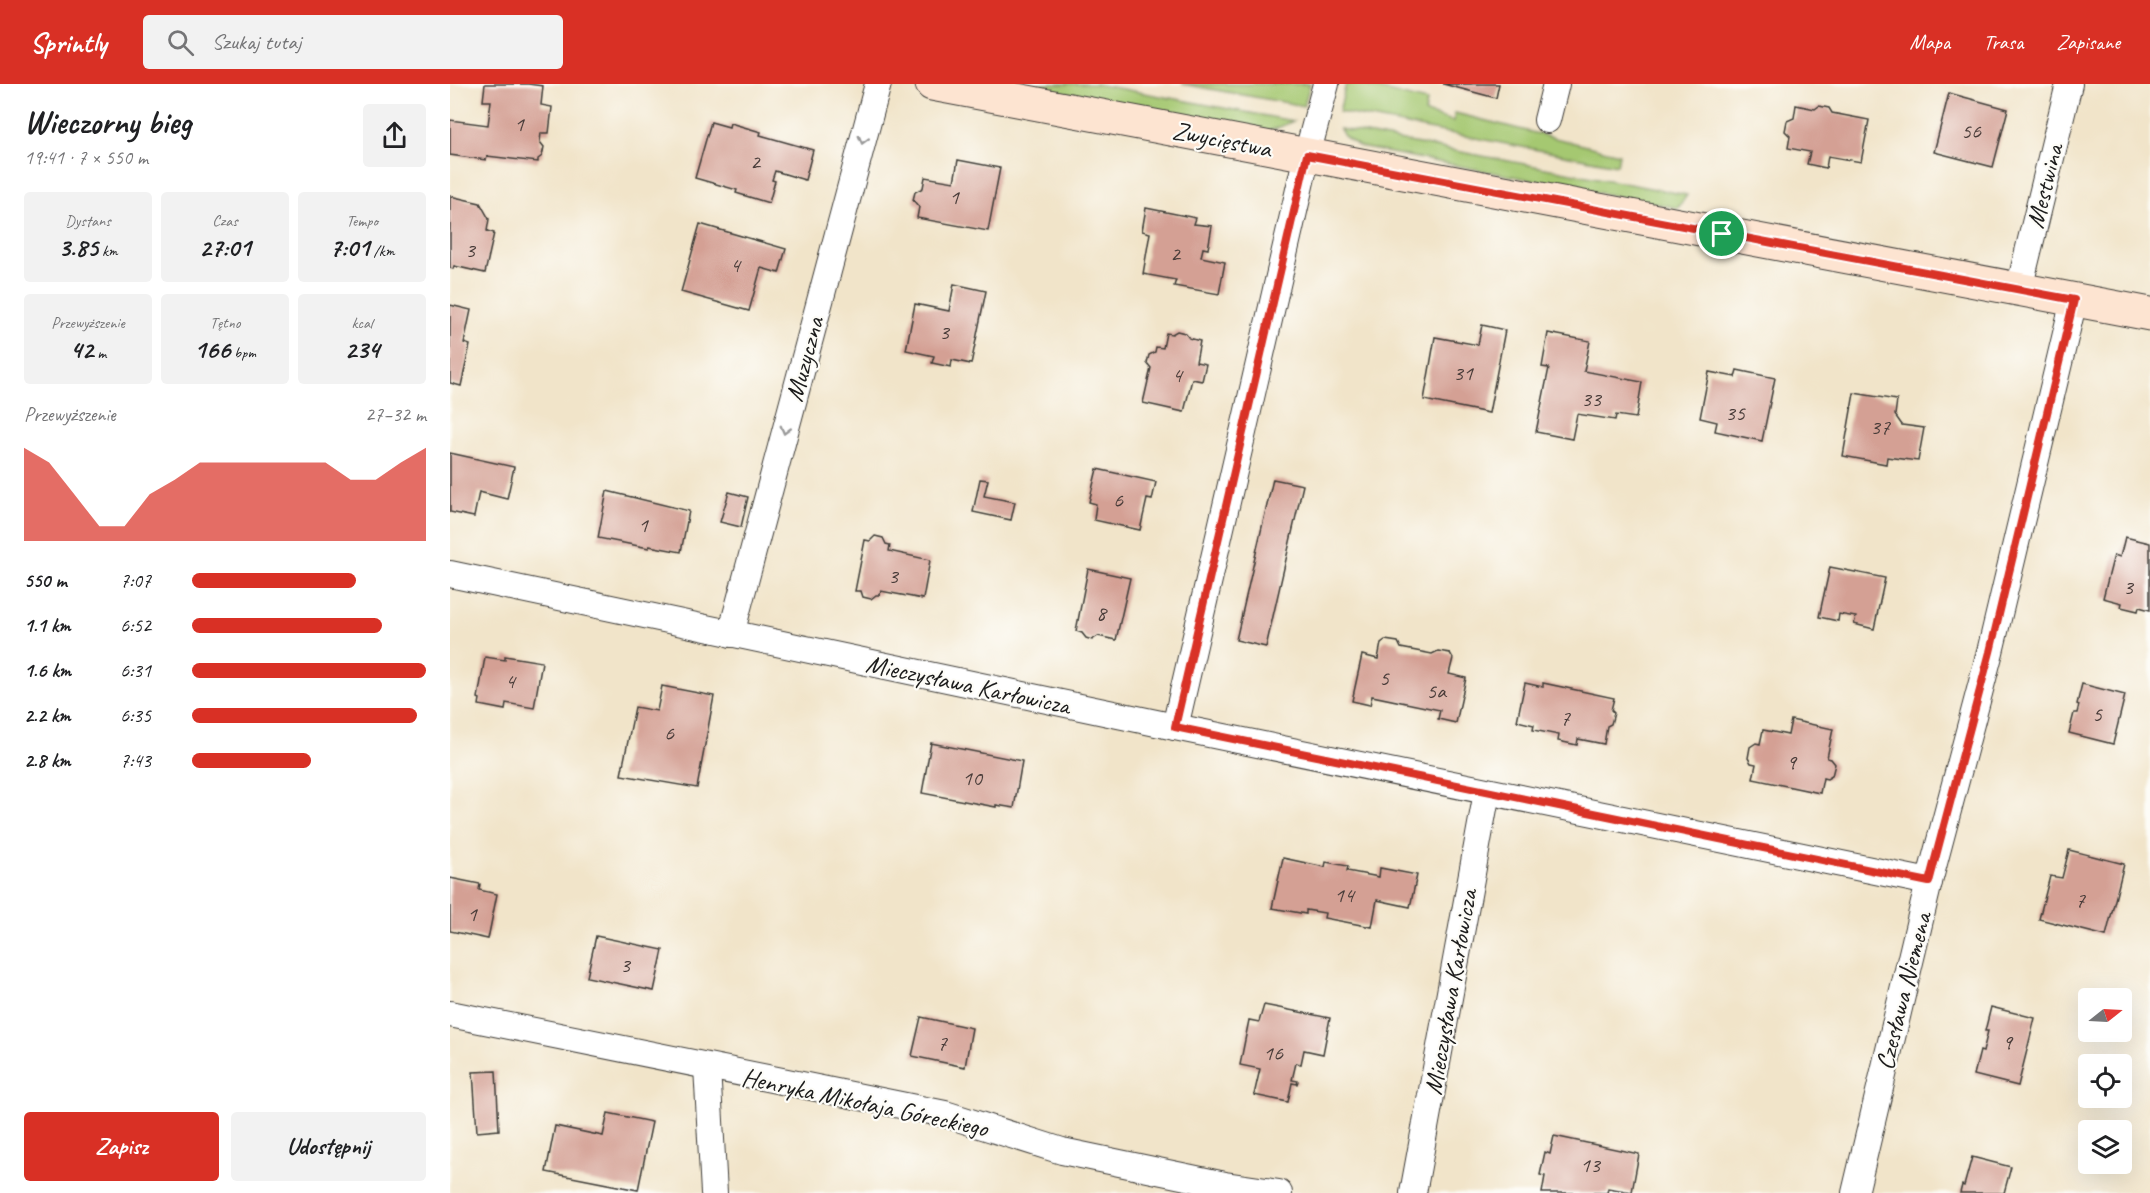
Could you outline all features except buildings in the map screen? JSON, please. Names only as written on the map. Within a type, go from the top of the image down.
[{"type":"street","name":"Muzyczna","points":[[731,634],[878,84]]},
{"type":"street","name":"Zwycięstwa","points":[[932,84],[2150,314]]},
{"type":"street","points":[[1175,727],[1307,155],[1326,84]]},
{"type":"street","points":[[1548,120],[1556,84]]},
{"type":"street","name":"Mestwina","points":[[2019,289],[2069,84]]},
{"type":"street","name":"Czesława Niemena","points":[[1855,1193],[1929,882],[1990,652],[2074,300]]},
{"type":"street","name":"Mieczysława Karłowicza","points":[[450,574],[1487,792],[1929,882]]},
{"type":"street","name":"Mieczysława Karłowicza","points":[[1413,1193],[1487,792]]},
{"type":"street","name":"Henryka Mikołaja Góreckiego","points":[[450,1014],[945,1114],[1062,1151],[1226,1185],[1279,1193]]},
{"type":"street","points":[[707,1067],[714,1193]]},
{"type":"green space","points":[[1017,84],[1096,84],[1293,121],[1267,131]]},
{"type":"green space","points":[[1182,84],[1310,84],[1304,106]]},
{"type":"green space","points":[[1346,84],[1359,84],[1427,101],[1425,113],[1453,121],[1455,113],[1619,154],[1617,165],[1339,112]]},
{"type":"green space","points":[[1340,129],[1687,195],[1678,208],[1360,147],[1344,136]]},
{"type":"route","points":[[1307,155],[1722,234],[2074,300],[1990,652],[1929,882],[1175,727],[1307,155]]}]
